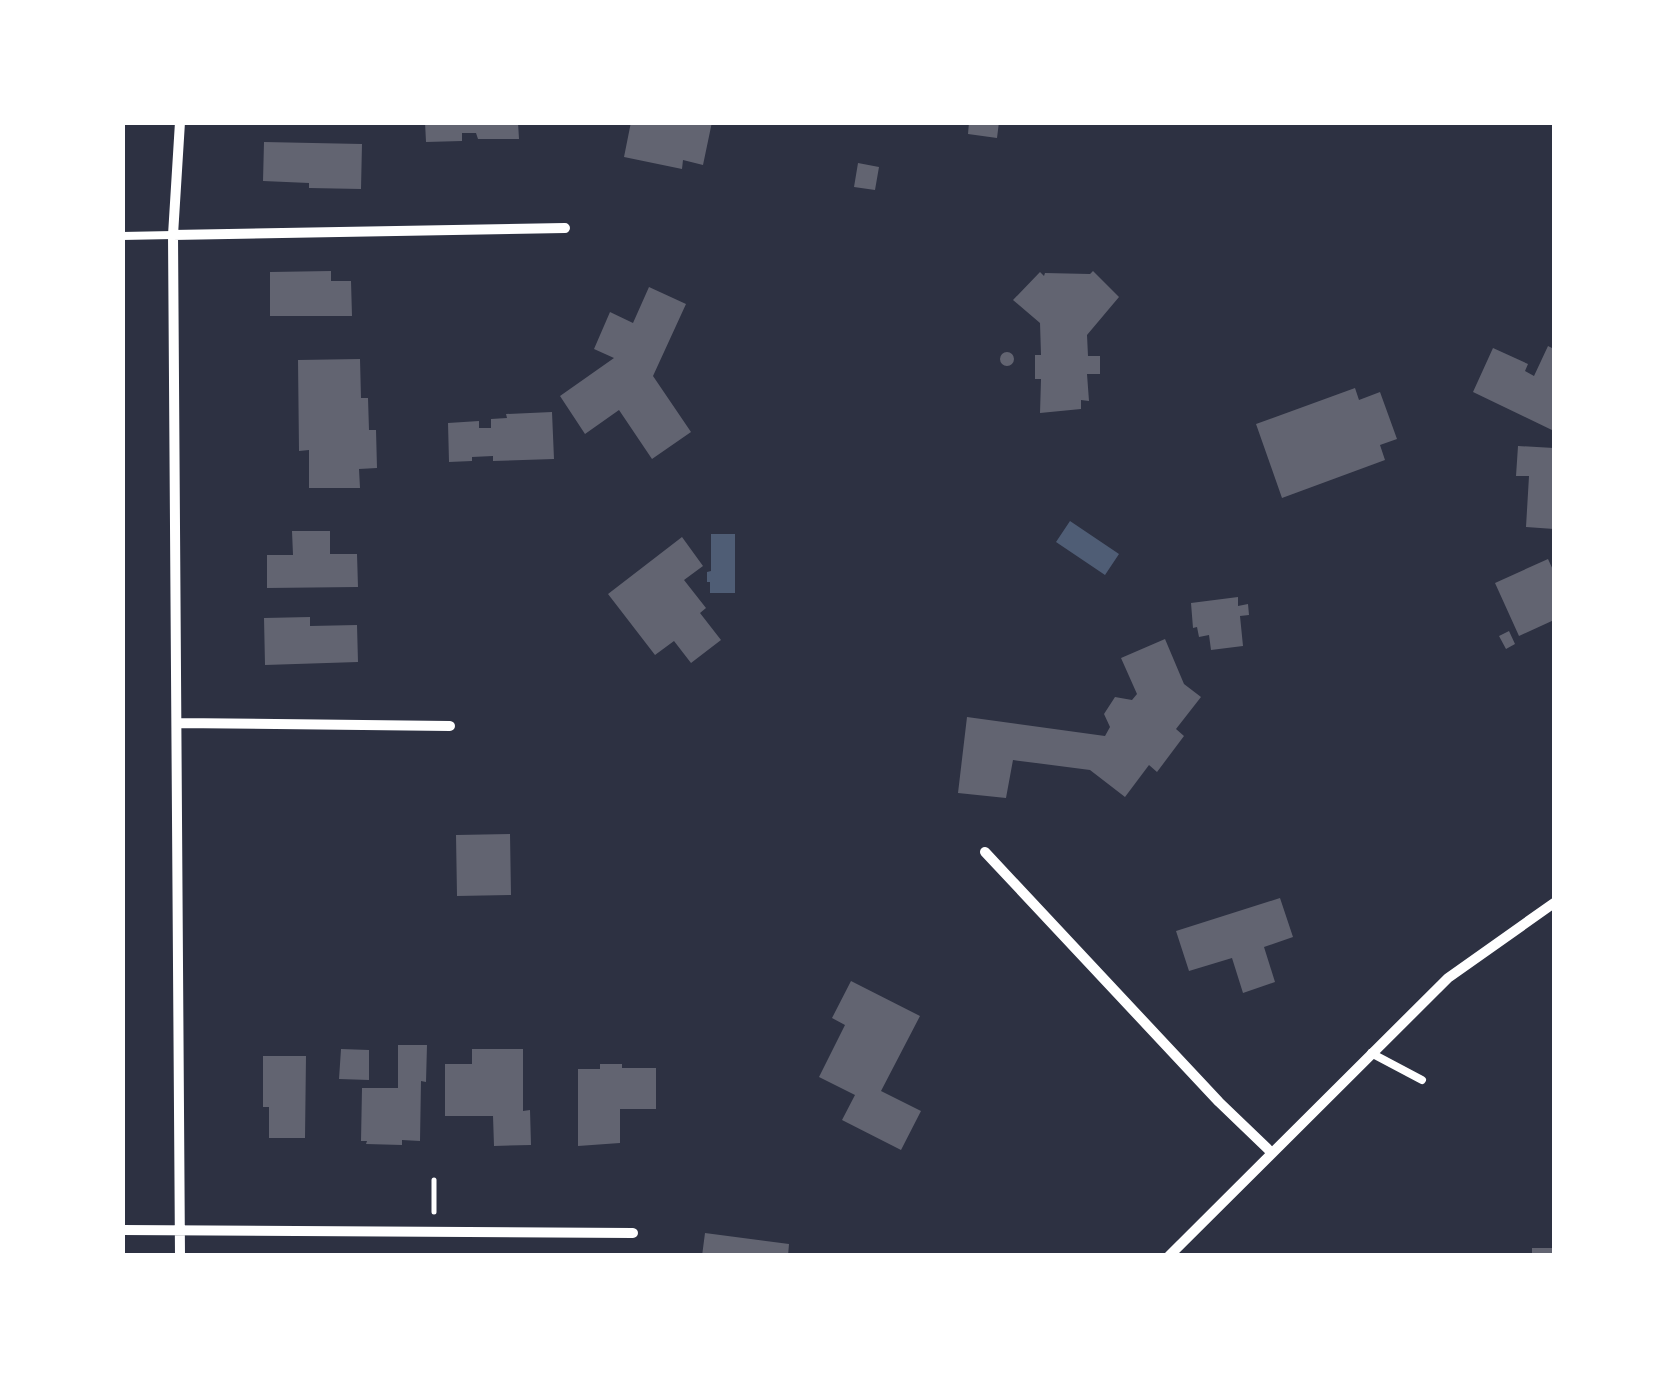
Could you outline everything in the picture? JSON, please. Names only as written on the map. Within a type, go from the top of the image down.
[{"type":"street","points":[[180,122],[173,235],[180,1256]]},
{"type":"street","points":[[173,235],[566,228]]},
{"type":"street","points":[[177,724],[450,726]]},
{"type":"street","points":[[984,852],[1219,1102],[1272,1153]]},
{"type":"street","points":[[1170,1256],[1448,978],[1554,904]]},
{"type":"street","points":[[122,1230],[633,1233]]},
{"type":"lane","points":[[122,236],[173,235]]},
{"type":"lane","points":[[1371,1052],[1422,1080]]},
{"type":"path","points":[[434,1180],[434,1232]]},
{"type":"water","points":[[1070,521],[1119,554],[1105,575],[1056,542]]},
{"type":"water","points":[[711,534],[735,534],[735,593],[710,593],[707,572],[711,571]]},
{"type":"building","points":[[425,122],[518,122],[519,139],[478,139],[476,133],[462,133],[462,141],[426,142]]},
{"type":"building","points":[[631,122],[712,122],[703,165],[683,160],[682,169],[624,157]]},
{"type":"building","points":[[969,122],[999,122],[997,138],[968,134]]},
{"type":"building","points":[[264,142],[362,144],[361,189],[309,188],[309,183],[263,181]]},
{"type":"building","points":[[858,163],[879,167],[875,190],[854,187]]},
{"type":"building","points":[[331,271],[331,281],[351,281],[352,316],[270,316],[270,272]]},
{"type":"building","points":[[1093,271],[1119,297],[1087,335],[1088,356],[1100,356],[1100,374],[1087,374],[1089,401],[1081,400],[1081,409],[1040,413],[1041,379],[1035,379],[1035,355],[1041,355],[1040,323],[1013,300],[1040,272],[1044,276]]},
{"type":"building","points":[[649,287],[686,304],[653,376],[691,432],[652,459],[619,410],[585,434],[560,396],[614,358],[594,349],[610,312],[633,323]]},
{"type":"building","points":[[1548,346],[1554,349],[1554,431],[1473,392],[1493,348],[1528,364],[1525,371],[1534,376]]},
{"type":"building","points":[[1007,352],[1014,359],[1007,366],[1000,359]]},
{"type":"building","points":[[360,359],[361,398],[368,398],[369,430],[376,430],[377,468],[359,469],[360,488],[309,488],[309,450],[299,451],[298,360]]},
{"type":"building","points":[[1355,388],[1359,400],[1380,392],[1397,439],[1380,445],[1385,460],[1282,498],[1256,424]]},
{"type":"building","points":[[552,412],[554,459],[493,461],[493,456],[449,462],[448,423],[479,421],[479,428],[491,428],[491,419],[507,418],[506,414]]},
{"type":"building","points":[[1518,446],[1554,448],[1554,529],[1526,527],[1529,476],[1516,476]]},
{"type":"building","points":[[292,531],[330,531],[330,554],[357,554],[358,587],[267,588],[267,555],[293,555]]},
{"type":"building","points":[[682,537],[703,566],[684,580],[706,608],[700,613],[721,640],[691,663],[674,641],[655,655],[608,594]]},
{"type":"building","points":[[1548,559],[1554,572],[1554,620],[1519,636],[1495,583]]},
{"type":"building","points":[[1238,597],[1238,606],[1248,604],[1249,615],[1240,616],[1243,646],[1211,650],[1209,635],[1199,637],[1197,627],[1193,628],[1191,603]]},
{"type":"building","points":[[310,617],[310,626],[357,625],[358,662],[265,665],[264,618]]},
{"type":"building","points":[[1509,631],[1515,644],[1506,649],[1499,636]]},
{"type":"building","points":[[1165,639],[1184,684],[1201,697],[1176,729],[1184,736],[1157,772],[1149,765],[1125,797],[1090,770],[1013,760],[1006,798],[958,793],[967,717],[1105,736],[1110,727],[1104,714],[1115,697],[1132,700],[1137,694],[1121,658]]},
{"type":"building","points":[[510,834],[511,895],[457,896],[456,835]]},
{"type":"building","points":[[1280,898],[1293,937],[1264,947],[1275,982],[1243,993],[1232,958],[1189,971],[1176,931]]},
{"type":"building","points":[[851,981],[920,1016],[881,1091],[921,1111],[901,1150],[842,1120],[855,1095],[819,1077],[845,1025],[832,1018]]},
{"type":"building","points":[[398,1045],[427,1045],[426,1082],[421,1081],[420,1141],[366,1144],[367,1141],[361,1141],[362,1088],[398,1088]]},
{"type":"building","points":[[341,1049],[369,1050],[369,1080],[339,1079]]},
{"type":"building","points":[[472,1049],[523,1049],[523,1111],[530,1110],[531,1145],[494,1146],[493,1116],[445,1116],[445,1064],[472,1064]]},
{"type":"building","points":[[263,1056],[306,1056],[305,1138],[269,1138],[269,1107],[263,1107]]},
{"type":"building","points":[[600,1064],[656,1068],[656,1109],[620,1109],[620,1143],[578,1146],[578,1069],[600,1069]]},
{"type":"building","points":[[705,1233],[789,1244],[788,1256],[702,1256]]},
{"type":"building","points":[[1532,1248],[1554,1248],[1554,1256],[1532,1256]]}]
